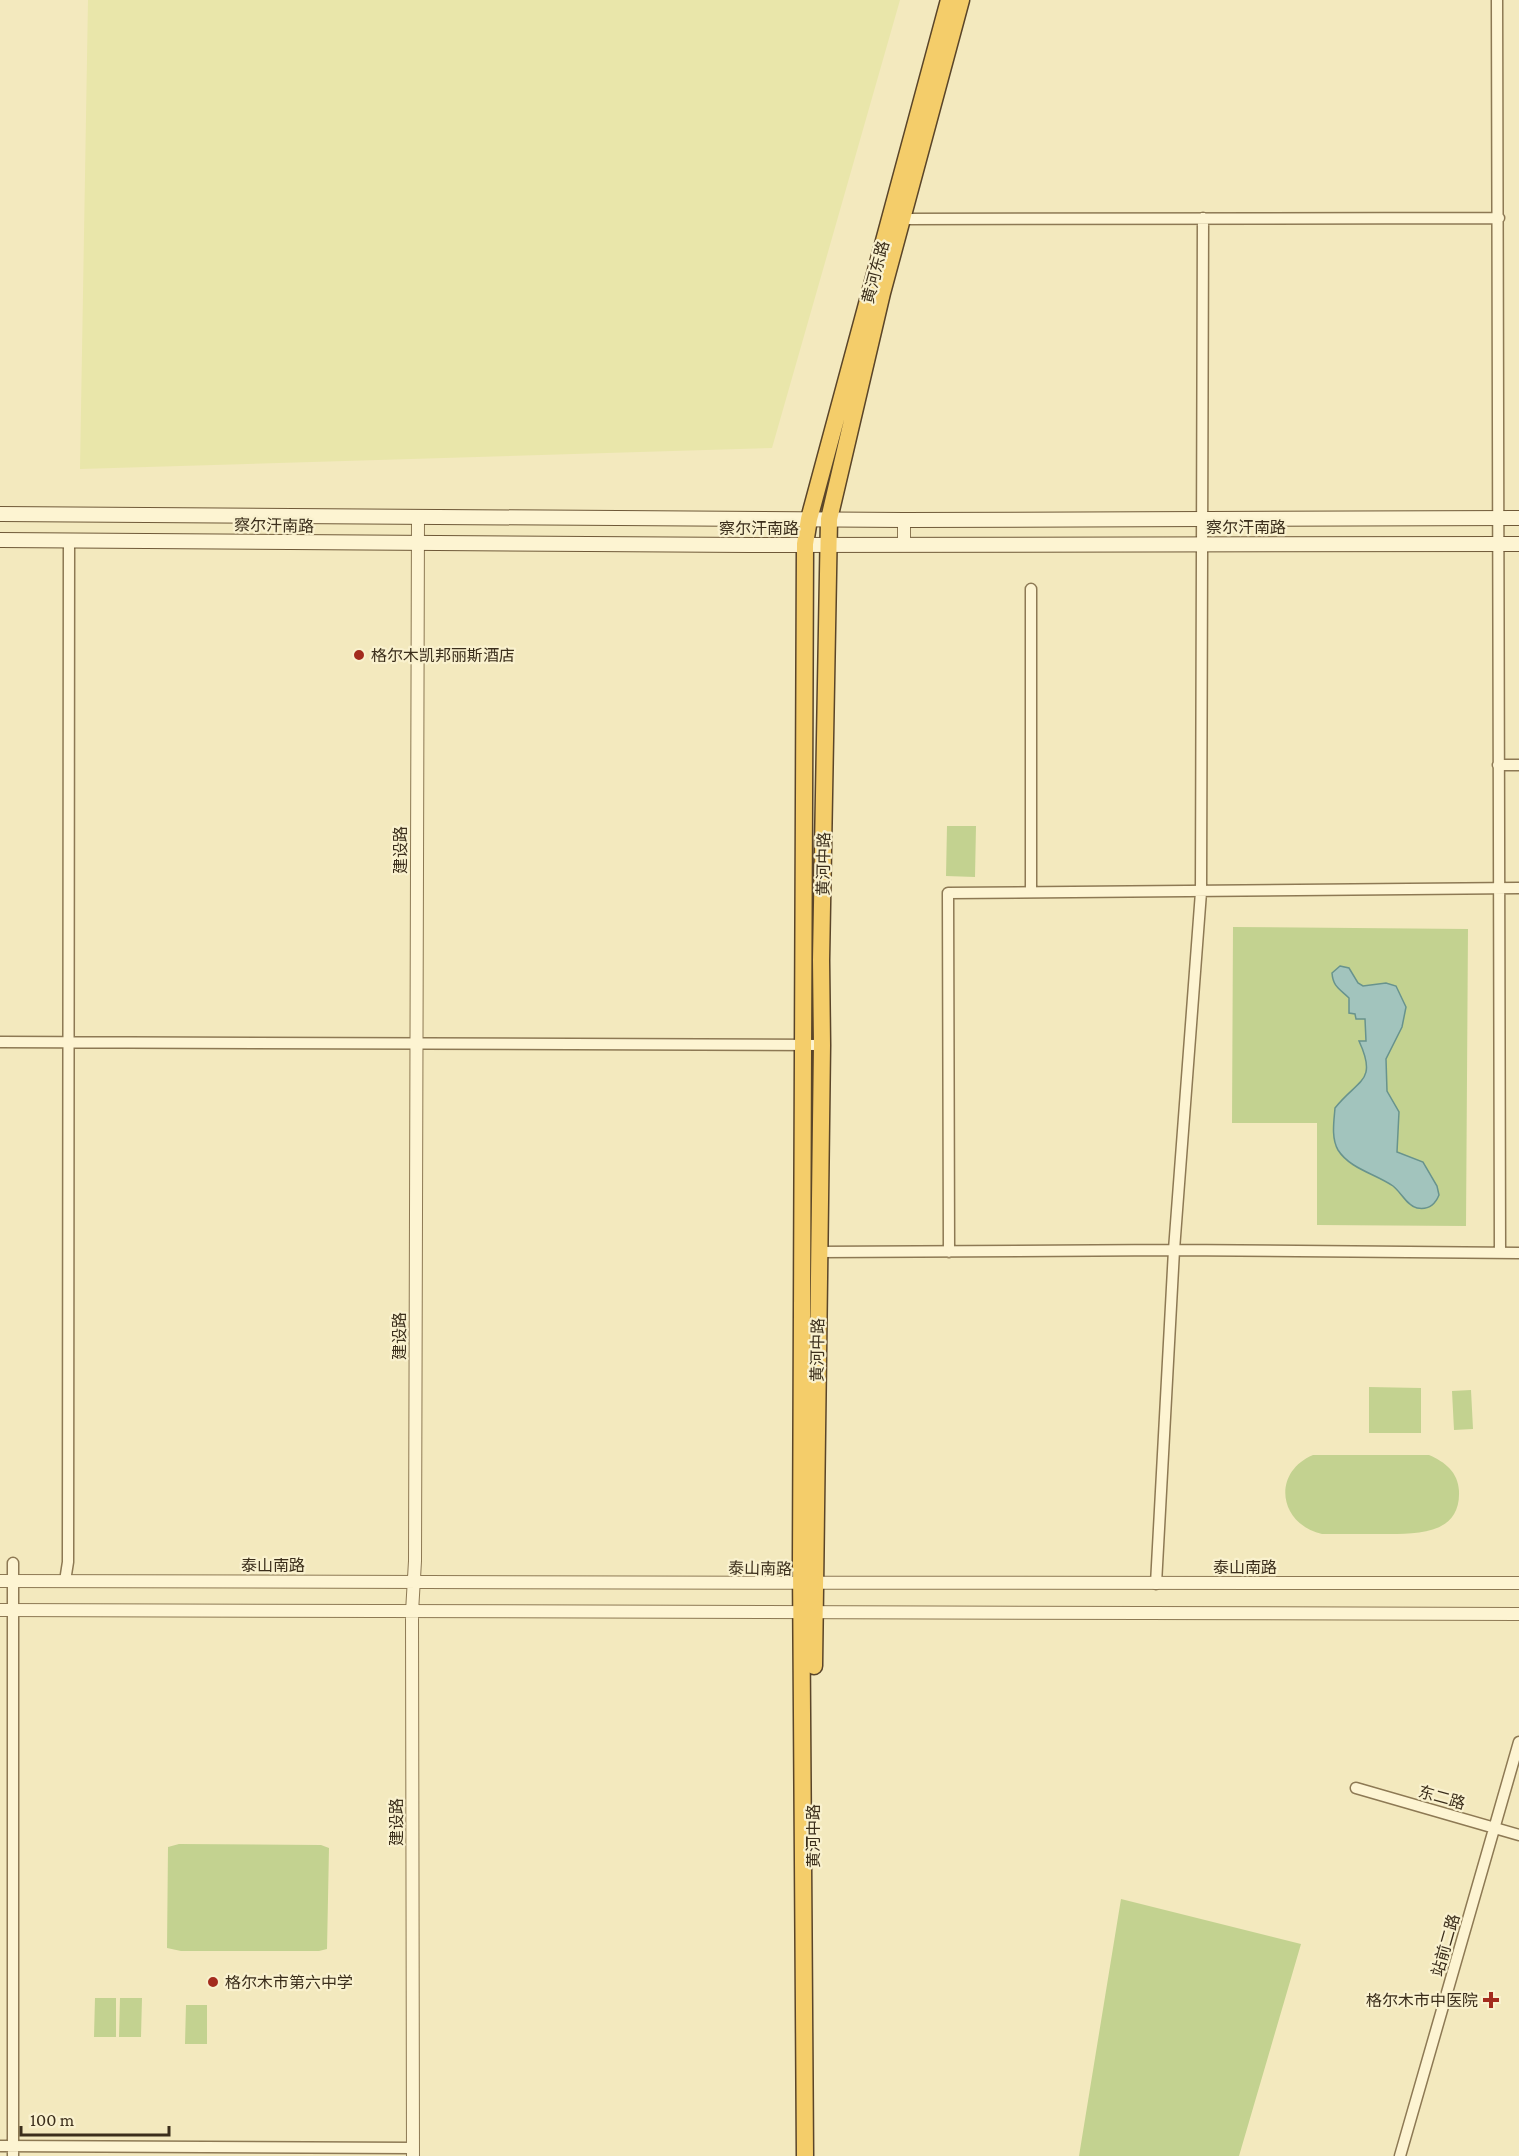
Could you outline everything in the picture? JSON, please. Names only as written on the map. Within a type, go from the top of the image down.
[{"type":"highway","name":"黄河东路","points":[[805,544],[809,519],[949,0]]},
{"type":"highway","name":"黄河东路","points":[[830,544],[829,519],[882,293],[961,0]]},
{"type":"highway","name":"黄河中路","points":[[805,544],[804,1045],[808,1585],[805,2156]]},
{"type":"highway","name":"黄河中路","points":[[808,1585],[818,1252],[822,1045],[821,948],[830,544]]},
{"type":"highway","name":"黄河中路","points":[[808,1613],[812,2156]]},
{"type":"main road","name":"察尔汗南路","points":[[0,514],[904,520],[1202,517],[1519,518]]},
{"type":"main road","name":"察尔汗南路","points":[[0,540],[418,543],[1519,544]]},
{"type":"street","points":[[1497,0],[1500,1253]]},
{"type":"street","points":[[1156,1584],[1174,1250],[1202,892],[1203,218]]},
{"type":"street","points":[[902,219],[1499,218]]},
{"type":"street","name":"建设路","points":[[413,2152],[412,1612],[414,1581],[418,516]]},
{"type":"street","points":[[904,520],[904,543]]},
{"type":"street","points":[[65,1581],[68,1563],[69,540]]},
{"type":"street","points":[[1031,589],[1031,892]]},
{"type":"street","points":[[1498,765],[1519,765]]},
{"type":"street","points":[[949,1252],[948,893],[1519,888]]},
{"type":"street","points":[[0,1042],[822,1045]]},
{"type":"street","points":[[818,1252],[1174,1250],[1519,1253]]},
{"type":"street","points":[[12,1563],[6,1581],[6,1807],[13,2151]]},
{"type":"street","name":"泰山南路","points":[[6,1581],[414,1581],[808,1585],[1519,1583]]},
{"type":"street","points":[[6,1610],[1519,1614]]},
{"type":"street","name":"站前二路","points":[[1400,2156],[1519,1742]]},
{"type":"street","name":"东二路","points":[[1356,1788],[1519,1835]]},
{"type":"street","points":[[0,2146],[13,2151],[413,2152]]},
{"type":"shaded area","points":[[88,0],[900,0],[772,448],[80,469]]},
{"type":"green space","points":[[947,826],[976,826],[975,877],[946,876]]},
{"type":"green space","points":[[1233,927],[1468,929],[1466,1226],[1317,1225],[1317,1123],[1232,1123]]},
{"type":"green space","points":[[1369,1387],[1421,1388],[1421,1433],[1369,1433]]},
{"type":"green space","points":[[1471,1390],[1473,1429],[1454,1430],[1452,1391]]},
{"type":"green space","points":[[1313,1455],[1429,1455],[1445,1464],[1456,1478],[1459,1491],[1458,1506],[1452,1517],[1444,1524],[1421,1532],[1322,1534],[1297,1520],[1289,1509],[1286,1498],[1286,1485],[1291,1474],[1300,1463]]},
{"type":"green space","points":[[179,1844],[321,1845],[329,1848],[327,1949],[319,1951],[181,1951],[167,1948],[168,1847]]},
{"type":"green space","points":[[1121,1899],[1301,1944],[1239,2156],[1079,2156]]},
{"type":"green space","points":[[95,1998],[116,1998],[116,2037],[94,2037]]},
{"type":"green space","points":[[120,1998],[142,1998],[141,2037],[119,2037]]},
{"type":"green space","points":[[186,2005],[207,2005],[207,2044],[185,2044]]},
{"type":"water","points":[[1340,966],[1349,968],[1358,983],[1363,986],[1386,983],[1396,986],[1406,1007],[1402,1027],[1386,1059],[1387,1091],[1399,1112],[1397,1152],[1423,1162],[1437,1186],[1439,1195],[1428,1207],[1413,1207],[1393,1186],[1356,1167],[1343,1157],[1334,1140],[1335,1108],[1358,1085],[1366,1073],[1364,1054],[1359,1041],[1366,1041],[1365,1019],[1356,1019],[1355,1014],[1349,1013],[1349,998],[1334,982],[1332,973]]},
{"type":"place","name":"格尔木凯邦丽斯酒店","points":[[359,655]]},
{"type":"place","name":"格尔木市第六中学","points":[[213,1982]]},
{"type":"place","name":"格尔木市中医院","points":[[1491,2000]]}]
